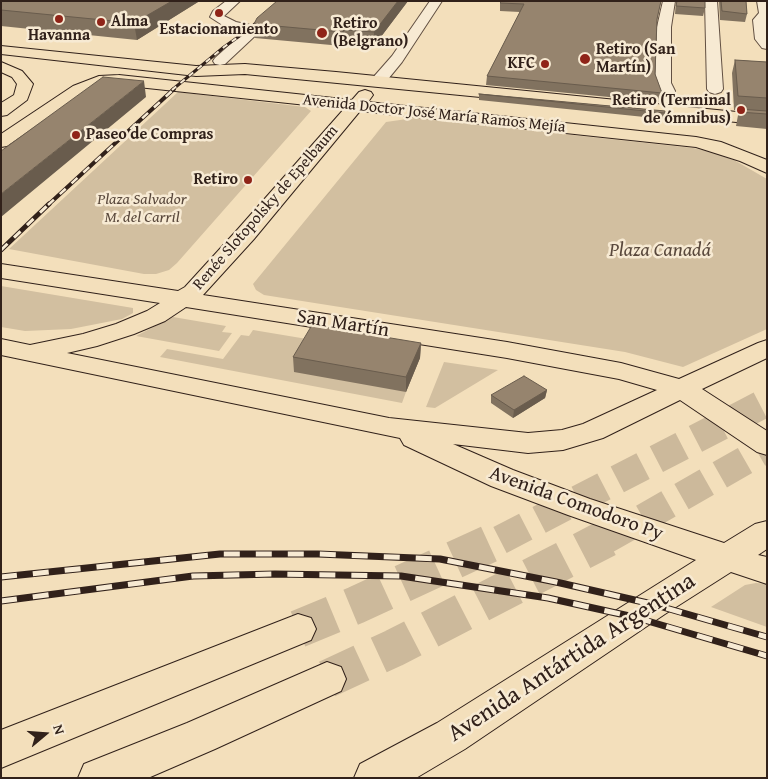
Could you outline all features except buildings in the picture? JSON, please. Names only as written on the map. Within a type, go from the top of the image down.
[{"type":"main road","name":"Avenida Doctor José María Ramos Mejía","points":[[3,54],[220,61],[245,69]]},
{"type":"main road","name":"Avenida Doctor José María Ramos Mejía","points":[[3,54],[196,71],[245,69],[378,81],[765,135]]},
{"type":"main road","points":[[1,111],[21,97],[24,90],[23,79],[3,54]]},
{"type":"main road","name":"Avenida Doctor José María Ramos Mejía","points":[[378,81],[428,75],[767,107]]},
{"type":"main road","name":"Avenida Doctor José María Ramos Mejía","points":[[1,142],[79,89],[96,82],[119,80],[696,142],[716,146],[747,157],[767,167]]},
{"type":"main road","name":"Renée Slotopolsky de Epelbaum","points":[[29,352],[88,341],[117,332],[151,318],[183,299],[213,272],[378,81]]},
{"type":"main road","points":[[716,146],[750,149],[765,135]]},
{"type":"main road","name":"San Martín","points":[[1,271],[591,365],[642,376],[682,390]]},
{"type":"main road","points":[[1,347],[389,427],[528,443],[551,442],[593,431],[767,348]]},
{"type":"main road","points":[[682,390],[705,403],[767,445]]},
{"type":"main road","name":"Avenida Comodoro Py","points":[[389,427],[502,478],[767,571]]},
{"type":"main road","name":"Avenida Antártida Argentina","points":[[383,776],[450,736],[652,604],[767,533]]},
{"type":"main road","points":[[1,749],[298,629]]},
{"type":"main road","points":[[99,778],[201,736],[327,679]]},
{"type":"street","points":[[220,61],[250,34],[245,28],[232,25],[217,17],[234,1]]},
{"type":"street","points":[[378,81],[397,59],[436,1]]},
{"type":"street","points":[[667,98],[667,91],[663,83],[664,27],[669,1]]},
{"type":"street","points":[[712,1],[715,89]]},
{"type":"street","points":[[763,1],[765,13],[760,20],[762,39],[767,45]]},
{"type":"green space","name":"Plaza Salvador M. del Carril","points":[[178,92],[305,107],[311,111],[169,270],[156,274],[144,274],[9,249]]},
{"type":"green space","name":"Plaza Canadá","points":[[414,118],[693,148],[734,160],[767,179],[767,329],[683,367],[625,352],[264,295],[256,290],[253,284],[386,122]]},
{"type":"green space","points":[[1,286],[133,308],[133,313],[122,319],[71,329],[25,331],[1,327]]},
{"type":"green space","points":[[173,317],[226,326],[222,332],[232,333],[219,351],[136,336]]},
{"type":"green space","points":[[253,330],[313,340],[406,392],[402,403],[160,357],[167,349],[223,359],[241,335],[249,336]]},
{"type":"green space","points":[[444,362],[498,370],[435,408],[426,407]]},
{"type":"green space","points":[[767,584],[767,627],[711,607],[745,585]]},
{"type":"tunnel","points":[[500,540],[767,402]]},
{"type":"tunnel","points":[[605,540],[767,448]]},
{"type":"tunnel","points":[[298,629],[356,605],[502,538]]},
{"type":"tunnel","points":[[327,679],[394,648],[607,538]]},
{"type":"railway","points":[[172,90],[224,47],[248,30],[280,1]]},
{"type":"railway","points":[[48,205],[174,89]]},
{"type":"railway","points":[[1,250],[49,204]]},
{"type":"railway","points":[[1,577],[220,554],[318,554],[440,559],[556,582],[652,604],[767,637]]},
{"type":"railway","points":[[1,601],[193,576],[275,574],[401,576],[548,598],[634,617],[767,656]]},
{"type":"place","name":"Estacionamiento","points":[[219,13]]},
{"type":"place","name":"Havanna","points":[[59,19]]},
{"type":"place","name":"Alma","points":[[101,22]]},
{"type":"place","name":"Retiro (Belgrano)","points":[[322,33]]},
{"type":"place","name":"Retiro (San Martín)","points":[[585,59]]},
{"type":"place","name":"KFC","points":[[545,64]]},
{"type":"place","name":"Retiro (Terminal de ómnibus)","points":[[741,110]]},
{"type":"place","name":"Paseo de Compras","points":[[76,135]]},
{"type":"place","name":"Retiro","points":[[248,180]]}]
